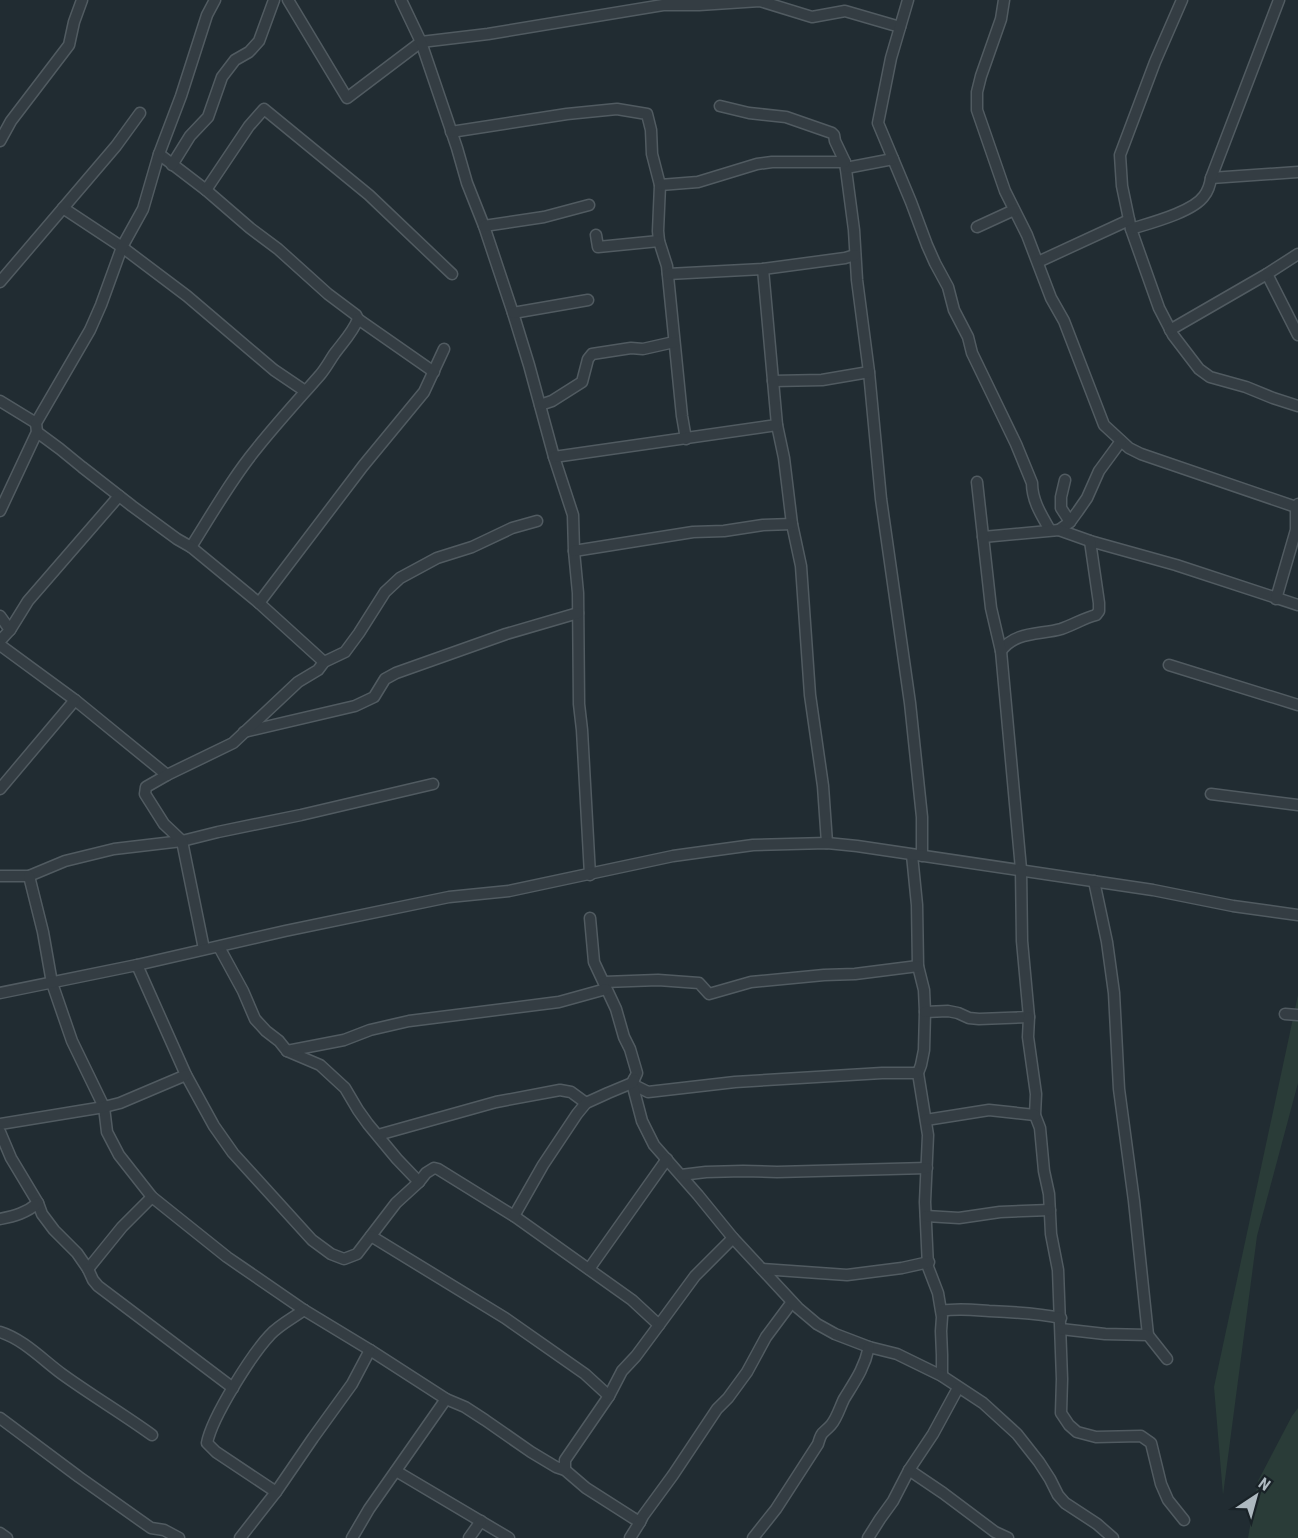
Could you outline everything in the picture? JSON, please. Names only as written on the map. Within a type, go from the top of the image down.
[{"type":"street","points":[[0,141],[11,121],[69,45],[82,0]]},
{"type":"street","points":[[0,511],[36,428],[90,330],[122,247],[143,208],[159,154],[181,96],[207,15],[215,0]]},
{"type":"street","points":[[172,165],[190,136],[208,117],[222,77],[235,60],[249,52],[260,41],[274,0]]},
{"type":"street","points":[[288,0],[347,98],[421,42],[488,34],[643,4],[760,1],[812,17],[845,11],[900,27]]},
{"type":"street","points":[[401,0],[421,42],[467,183],[484,226],[513,313],[573,515],[578,613],[579,704],[591,874]]},
{"type":"street","points":[[908,0],[896,37],[878,123],[927,245],[948,286],[954,310],[968,337],[972,353],[1016,444],[1032,483],[1036,502],[1055,530],[1089,542],[1176,565],[1298,605]]},
{"type":"street","points":[[1004,0],[1001,19],[977,92],[977,110],[1005,192],[1027,235],[1051,298],[1064,321],[1104,425],[1129,448],[1141,454],[1297,506],[1296,530],[1276,598]]},
{"type":"street","points":[[1182,0],[1155,62],[1120,155],[1122,186],[1130,224],[1159,308],[1170,330],[1199,369],[1210,377],[1298,406]]},
{"type":"street","points":[[1038,262],[1130,224],[1175,214],[1197,204],[1203,198],[1208,190],[1279,0]]},
{"type":"street","points":[[720,106],[749,113],[786,117],[832,133],[846,165],[881,499],[910,703],[922,817],[917,855],[917,905],[918,966],[924,990],[925,1011],[924,1050],[918,1073],[927,1135],[925,1228],[928,1267],[942,1311],[942,1376]]},
{"type":"street","points":[[451,132],[567,114],[617,109],[647,114],[651,130],[652,154],[660,186],[659,241],[667,266],[686,439]]},
{"type":"street","points":[[206,190],[249,126],[264,110],[369,195],[453,274]]},
{"type":"street","points":[[0,282],[116,146],[140,113]]},
{"type":"street","points":[[159,154],[278,249],[358,319],[434,372]]},
{"type":"street","points":[[660,186],[698,182],[757,164],[772,162],[846,165],[893,159]]},
{"type":"street","points":[[1211,178],[1298,172]]},
{"type":"street","points":[[484,226],[544,217],[589,205]]},
{"type":"street","points":[[63,208],[122,247],[187,296],[274,370],[305,391]]},
{"type":"street","points":[[978,227],[1014,210]]},
{"type":"street","points":[[596,235],[598,247],[659,241]]},
{"type":"street","points":[[1170,330],[1298,254]]},
{"type":"street","points":[[668,274],[763,269],[855,255]]},
{"type":"street","points":[[763,269],[777,425],[784,458],[792,524],[801,566],[810,695],[823,786],[827,843]]},
{"type":"street","points":[[1267,274],[1298,335]]},
{"type":"street","points":[[513,313],[588,300]]},
{"type":"street","points":[[190,547],[255,450],[319,376],[349,336],[358,319]]},
{"type":"street","points":[[540,405],[552,401],[582,382],[588,359],[592,354],[631,348],[643,349],[674,342]]},
{"type":"street","points":[[259,603],[363,466],[424,392],[444,348]]},
{"type":"street","points":[[773,381],[822,380],[869,372]]},
{"type":"street","points":[[0,401],[119,496],[190,547],[259,603],[324,662]]},
{"type":"street","points":[[554,457],[777,425]]},
{"type":"street","points":[[983,537],[1055,530],[1070,522],[1087,498],[1099,471],[1121,441]]},
{"type":"street","points":[[1065,480],[1061,508],[1070,522]]},
{"type":"street","points":[[977,482],[991,608],[1001,651],[1020,870],[1022,941],[1029,1017],[1028,1037],[1036,1094],[1035,1115],[1040,1128],[1044,1171],[1048,1184],[1051,1234],[1058,1270],[1061,1318],[1061,1413],[1077,1432],[1096,1437],[1141,1436],[1147,1439],[1151,1443],[1161,1484],[1168,1500],[1185,1520]]},
{"type":"street","points":[[119,496],[28,601],[0,643],[167,775]]},
{"type":"street","points":[[204,949],[182,841],[164,824],[145,794],[146,787],[233,743],[298,682],[318,670],[324,662],[345,652],[360,633],[385,592],[400,578],[437,558],[472,547],[512,528],[537,521]]},
{"type":"street","points":[[574,551],[693,532],[792,524]]},
{"type":"street","points":[[1001,651],[1004,646],[1026,634],[1060,629],[1096,615],[1099,611],[1099,603],[1089,542]]},
{"type":"street","points":[[244,732],[355,706],[374,697],[386,678],[396,673],[506,634],[578,613]]},
{"type":"street","points":[[0,616],[10,630]]},
{"type":"street","points":[[1169,665],[1298,705]]},
{"type":"street","points":[[0,789],[75,700]]},
{"type":"street","points":[[0,876],[29,876],[65,861],[114,849],[182,841],[433,784]]},
{"type":"street","points":[[1211,794],[1298,805]]},
{"type":"street","points":[[0,993],[449,897],[510,891],[673,856],[753,845],[827,843],[1153,890],[1233,906],[1298,915]]},
{"type":"street","points":[[29,876],[38,907],[52,983],[72,1041],[104,1107],[107,1132],[119,1155],[152,1197],[227,1257],[303,1310],[446,1399],[465,1407],[531,1452],[565,1470],[586,1488],[640,1522]]},
{"type":"street","points":[[1094,881],[1107,942],[1114,993],[1119,1089],[1148,1335],[1167,1359]]},
{"type":"street","points":[[590,918],[594,962],[616,1010],[630,1049],[646,1131],[654,1145],[710,1208],[733,1238],[792,1302],[817,1324],[835,1334],[869,1347],[897,1354],[942,1376],[983,1403],[1017,1434],[1039,1462],[1065,1503],[1097,1524],[1113,1538]]},
{"type":"street","points":[[219,947],[255,1019],[279,1041],[286,1051],[320,1065],[333,1075],[397,1159],[419,1182]]},
{"type":"street","points":[[137,965],[186,1075],[214,1126],[233,1153],[312,1240],[331,1254],[344,1259],[357,1254],[396,1203],[434,1168],[514,1216],[632,1300],[659,1325]]},
{"type":"street","points":[[286,1051],[344,1040],[370,1030],[409,1021],[559,1002],[605,986],[658,980],[699,983],[709,994],[751,982],[855,974],[918,966]]},
{"type":"street","points":[[925,1011],[948,1011],[979,1019],[1029,1017]]},
{"type":"street","points":[[1285,1014],[1298,1015]]},
{"type":"street","points":[[634,1078],[633,1082],[636,1086],[648,1092],[735,1082],[860,1074],[918,1073]]},
{"type":"street","points":[[0,1124],[120,1103],[186,1075]]},
{"type":"street","points":[[514,1216],[543,1165],[586,1103],[634,1078]]},
{"type":"street","points":[[378,1135],[496,1102],[560,1090],[571,1092],[586,1103]]},
{"type":"street","points":[[926,1120],[989,1110],[1035,1115]]},
{"type":"street","points":[[0,1132],[11,1158],[38,1203],[42,1214],[54,1230],[77,1252],[98,1286],[233,1388]]},
{"type":"street","points":[[589,1269],[667,1159]]},
{"type":"street","points":[[681,1175],[743,1171],[927,1168]]},
{"type":"street","points":[[88,1269],[122,1227],[152,1197]]},
{"type":"street","points":[[0,1219],[27,1212],[38,1203]]},
{"type":"street","points":[[926,1216],[959,1218],[1000,1212],[1050,1210]]},
{"type":"street","points":[[371,1236],[505,1318],[585,1374],[609,1396]]},
{"type":"street","points":[[565,1470],[565,1460],[609,1396],[622,1371],[636,1356],[695,1276],[733,1238]]},
{"type":"street","points":[[762,1269],[847,1275],[902,1268],[928,1262]]},
{"type":"street","points":[[630,1538],[717,1409],[747,1372],[766,1337],[792,1302]]},
{"type":"street","points":[[276,1492],[216,1452],[207,1443],[214,1422],[260,1347],[271,1334],[303,1310]]},
{"type":"street","points":[[942,1311],[1026,1312],[1061,1318]]},
{"type":"street","points":[[1061,1329],[1105,1334],[1148,1335]]},
{"type":"street","points":[[0,1332],[21,1343],[152,1435]]},
{"type":"street","points":[[753,1538],[776,1509],[818,1444],[821,1433],[831,1424],[861,1373],[869,1347]]},
{"type":"street","points":[[240,1538],[276,1492],[352,1384],[370,1350]]},
{"type":"street","points":[[868,1538],[893,1501],[958,1388]]},
{"type":"street","points":[[352,1538],[446,1399]]},
{"type":"street","points":[[0,1418],[152,1533],[164,1530],[179,1538]]},
{"type":"street","points":[[909,1470],[995,1532],[1008,1538]]},
{"type":"street","points":[[396,1471],[509,1538]]},
{"type":"street","points":[[469,1538],[481,1521]]},
{"type":"street","points":[[0,1533],[7,1538]]},
{"type":"green space","points":[[1298,995],[1298,1083],[1257,1236],[1223,1495],[1214,1387]]},
{"type":"green space","points":[[1298,1408],[1298,1538],[1248,1538],[1258,1481]]}]
